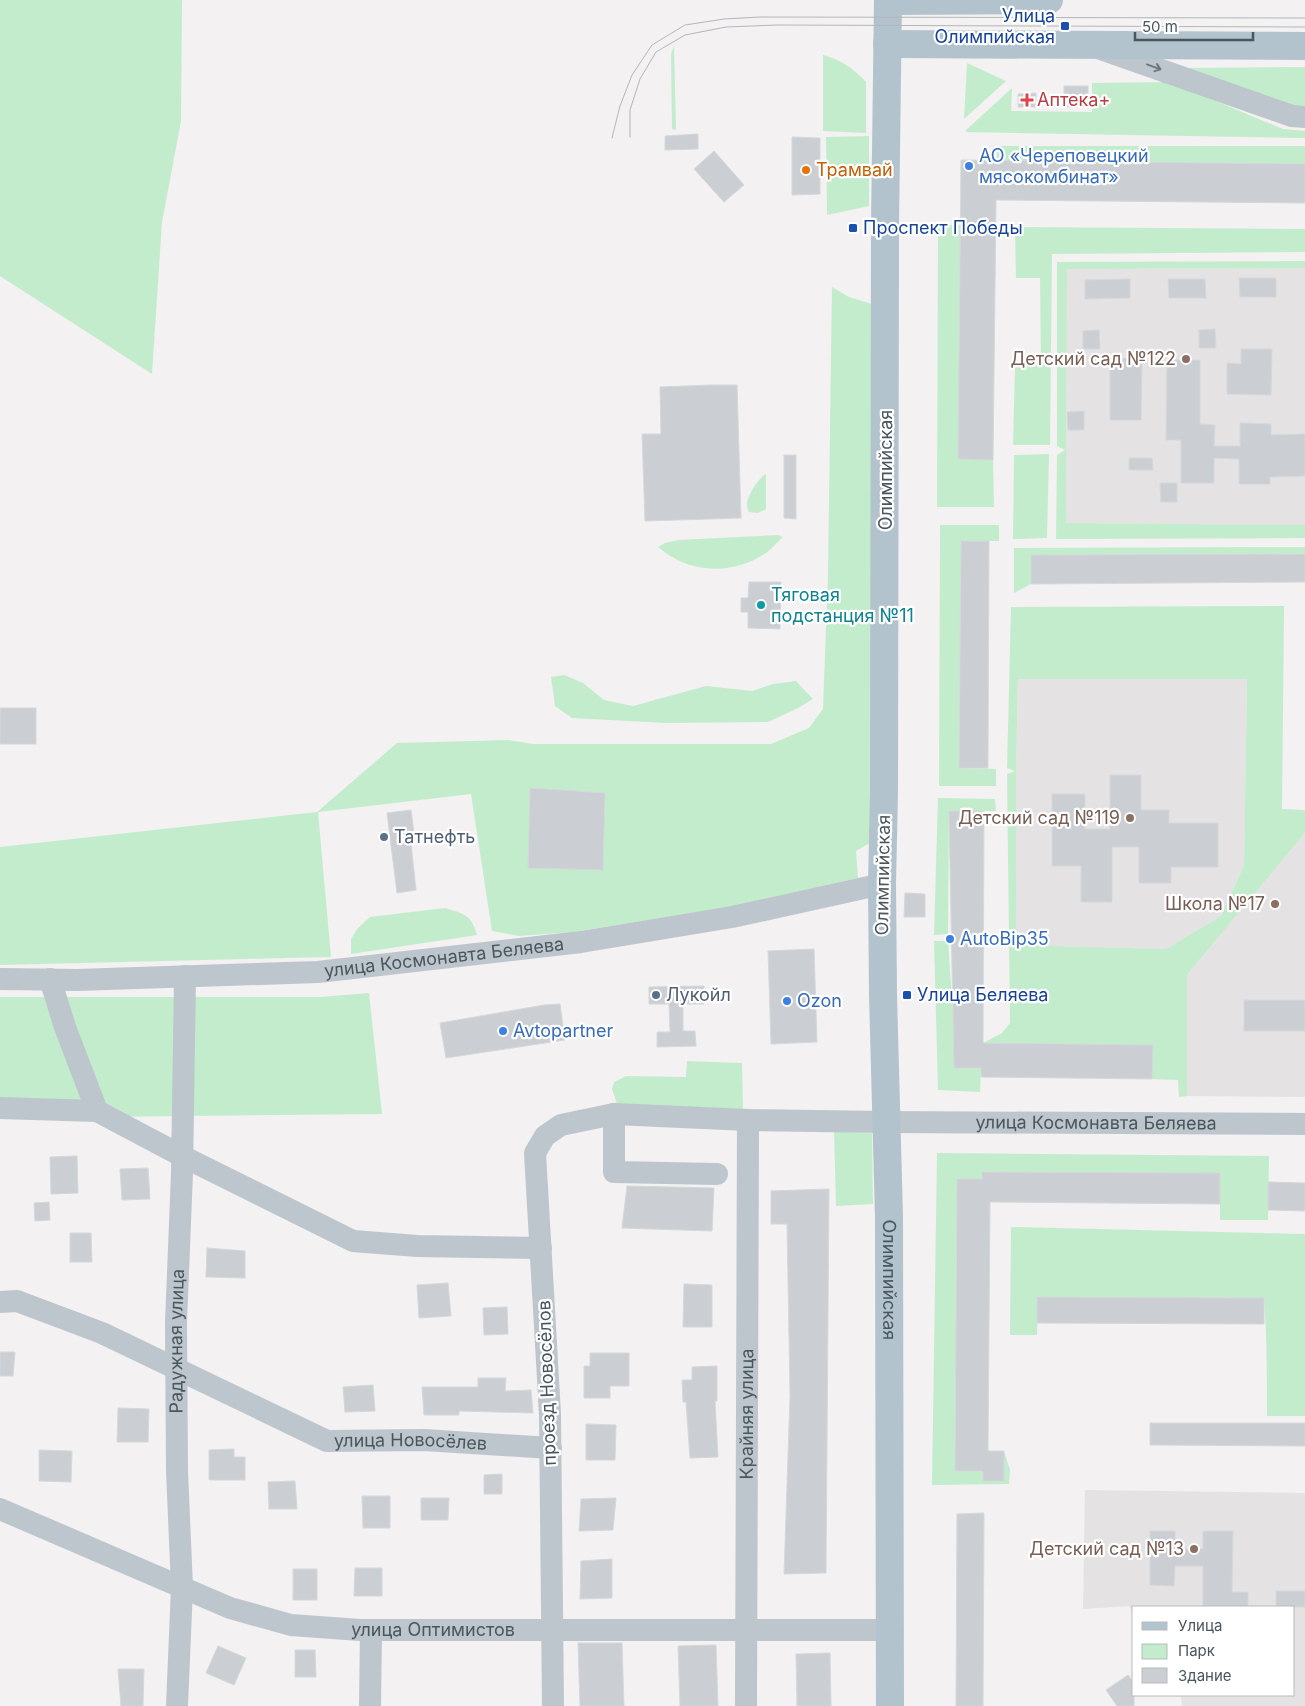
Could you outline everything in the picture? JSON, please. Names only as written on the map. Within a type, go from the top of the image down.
[{"type":"main road","points":[[888,0],[1049,0]]},
{"type":"main road","name":"Олимпийская","points":[[888,0],[885,226],[885,774],[882,884],[889,1217],[890,1706]]},
{"type":"main road","points":[[887,44],[1305,46]]},
{"type":"street","points":[[1091,45],[1292,116],[1305,118]]},
{"type":"street","name":"улица Космонавта Беляева","points":[[0,979],[318,972],[581,942],[732,917],[882,884]]},
{"type":"street","name":"Радужная улица","points":[[177,1706],[182,1587],[177,1471],[176,1323],[182,1156],[185,976]]},
{"type":"street","points":[[50,979],[97,1110]]},
{"type":"street","points":[[0,1108],[97,1110],[182,1156],[354,1241],[417,1246],[541,1248]]},
{"type":"street","points":[[614,1114],[614,1172],[717,1174]]},
{"type":"street","name":"проезд Новосёлов","points":[[553,1706],[550,1414],[535,1153],[544,1136],[562,1124],[614,1114],[748,1120]]},
{"type":"street","name":"улица Космонавта Беляева","points":[[748,1120],[1305,1124]]},
{"type":"street","name":"Крайняя улица","points":[[746,1706],[748,1120]]},
{"type":"street","name":"улица Новосёлев","points":[[0,1302],[17,1301],[102,1333],[327,1441],[424,1440],[551,1448]]},
{"type":"street","name":"улица Оптимистов","points":[[0,1509],[230,1608],[291,1625],[371,1630],[890,1630]]},
{"type":"street","points":[[370,1706],[371,1630]]},
{"type":"shaded area","name":"Детский сад №122","points":[[1305,268],[1305,525],[1066,523],[1067,269]]},
{"type":"shaded area","name":"Детский сад №119","points":[[1018,679],[1247,679],[1244,865],[1221,916],[1166,949],[1016,945]]},
{"type":"shaded area","name":"Школа №17","points":[[1305,833],[1305,1097],[1187,1096],[1187,975]]},
{"type":"shaded area","name":"Детский сад №13","points":[[1085,1490],[1305,1493],[1305,1706],[1182,1706],[1181,1696],[1295,1696],[1295,1606],[1132,1606],[1132,1610],[1129,1606],[1083,1609]]},
{"type":"green space","points":[[0,0],[182,0],[181,121],[162,222],[152,374],[0,276]]},
{"type":"green space","points":[[674,46],[676,130],[672,129],[671,54]]},
{"type":"green space","points":[[823,55],[847,66],[866,82],[866,133],[823,131]]},
{"type":"green space","points":[[967,63],[1006,81],[964,119]]},
{"type":"green space","points":[[1305,67],[1305,113],[1175,68]]},
{"type":"green space","points":[[1170,82],[1283,129],[1305,131],[1305,138],[966,132],[1012,88],[1011,111],[1092,112],[1092,83]]},
{"type":"green space","points":[[869,136],[869,206],[827,215],[826,137]]},
{"type":"green space","points":[[997,146],[1305,146],[1305,164],[997,160]]},
{"type":"green space","points":[[938,225],[961,225],[958,459],[993,460],[994,507],[937,507]]},
{"type":"green space","points":[[1015,227],[1305,229],[1305,252],[1052,254],[1050,445],[1013,445],[1015,367],[1041,365],[1040,278],[1016,278]]},
{"type":"green space","points":[[1305,261],[1305,268],[1067,269],[1066,523],[1305,525],[1305,538],[1056,539],[1057,455],[1065,450],[1057,446],[1057,262]]},
{"type":"green space","points":[[832,287],[849,297],[875,305],[877,839],[856,851],[858,878],[729,907],[573,932],[519,936],[492,931],[471,794],[318,812],[331,957],[0,965],[0,847],[317,812],[397,743],[508,740],[533,744],[771,744],[809,728],[823,709],[828,575]]},
{"type":"green space","points":[[1049,454],[1047,538],[1013,539],[1014,455]]},
{"type":"green space","points":[[766,474],[766,509],[758,513],[749,512],[747,504],[749,496],[757,483]]},
{"type":"green space","points":[[940,525],[999,525],[999,541],[961,541],[959,768],[996,769],[996,786],[939,786]]},
{"type":"green space","points":[[778,535],[783,537],[768,551],[755,559],[744,564],[720,569],[696,567],[670,556],[658,547],[665,543],[679,540]]},
{"type":"green space","points":[[1305,547],[1305,554],[1032,555],[1031,584],[1014,593],[1014,548]]},
{"type":"green space","points":[[1284,606],[1282,809],[1305,810],[1305,833],[1187,975],[1187,1096],[1179,1097],[1178,1080],[1152,1079],[1152,1045],[983,1043],[1002,1033],[1010,1023],[1007,774],[1015,771],[1007,768],[1011,607]],"holes":[[[1018,679],[1247,679],[1244,865],[1221,916],[1166,949],[1016,945]]]},
{"type":"green space","points":[[564,675],[583,683],[604,700],[633,706],[706,686],[752,691],[773,684],[796,681],[813,699],[768,722],[666,723],[572,718],[555,706],[551,677]]},
{"type":"green space","points":[[938,798],[995,799],[996,811],[949,811],[948,934],[934,935]]},
{"type":"green space","points":[[445,908],[466,916],[475,928],[477,935],[351,954],[351,939],[358,928],[370,917]]},
{"type":"green space","points":[[934,941],[948,941],[955,1042],[954,1068],[981,1068],[980,1092],[938,1090]]},
{"type":"green space","points":[[369,993],[382,1114],[0,1118],[0,997],[320,997]]},
{"type":"green space","points":[[687,1061],[742,1063],[743,1110],[617,1104],[612,1089],[614,1082],[626,1076],[686,1077]]},
{"type":"green space","points":[[834,1131],[872,1133],[873,1204],[836,1206]]},
{"type":"green space","points":[[937,1153],[1269,1156],[1268,1220],[1220,1220],[1220,1173],[983,1172],[982,1179],[958,1179],[955,1471],[983,1471],[983,1481],[1004,1481],[1004,1451],[1010,1470],[1009,1484],[932,1485]]},
{"type":"green space","points":[[1011,1227],[1305,1234],[1305,1416],[1267,1416],[1264,1298],[1038,1297],[1037,1335],[1010,1335]]},
{"type":"building","points":[[1064,86],[1088,86],[1088,107],[1064,107]]},
{"type":"building","name":"Аптека+","points":[[1036,93],[1036,107],[1018,107],[1018,94]]},
{"type":"building","points":[[698,134],[698,149],[665,150],[665,136]]},
{"type":"building","name":"Трамвай","points":[[792,137],[820,138],[820,194],[792,195]]},
{"type":"building","points":[[714,151],[744,185],[724,202],[694,169]]},
{"type":"building","points":[[961,160],[1305,164],[1305,203],[996,200],[993,460],[958,459]]},
{"type":"building","points":[[1239,278],[1276,278],[1276,297],[1240,297]]},
{"type":"building","points":[[1130,279],[1130,298],[1085,299],[1085,280]]},
{"type":"building","points":[[1168,279],[1205,279],[1206,298],[1169,298]]},
{"type":"building","points":[[1215,329],[1216,348],[1199,348],[1199,330]]},
{"type":"building","points":[[1099,330],[1100,349],[1083,349],[1083,331]]},
{"type":"building","points":[[1241,349],[1272,349],[1271,395],[1227,394],[1227,363],[1241,364]]},
{"type":"building","points":[[1110,358],[1142,359],[1141,420],[1110,420]]},
{"type":"building","points":[[1167,360],[1200,360],[1200,424],[1215,425],[1214,446],[1240,446],[1240,423],[1271,424],[1271,435],[1305,434],[1305,476],[1270,477],[1270,484],[1239,484],[1239,459],[1214,458],[1214,483],[1181,483],[1181,440],[1166,440]]},
{"type":"building","points":[[737,385],[741,518],[645,521],[642,434],[661,434],[660,387]]},
{"type":"building","points":[[1084,411],[1084,430],[1068,430],[1067,412]]},
{"type":"building","points":[[784,455],[796,455],[796,519],[784,518]]},
{"type":"building","points":[[1129,458],[1152,458],[1153,470],[1129,470]]},
{"type":"building","points":[[1160,483],[1177,483],[1177,502],[1161,502]]},
{"type":"building","points":[[961,541],[989,541],[988,768],[959,768]]},
{"type":"building","points":[[1305,554],[1305,582],[1031,584],[1031,555]]},
{"type":"building","name":"Тяговая подстанция №11","points":[[749,582],[781,582],[780,629],[748,628],[748,612],[741,612],[741,598],[748,598]]},
{"type":"building","points":[[0,708],[36,708],[36,744],[0,744]]},
{"type":"building","points":[[1110,775],[1141,775],[1141,810],[1169,810],[1169,823],[1218,823],[1218,867],[1171,867],[1171,883],[1139,883],[1139,847],[1112,847],[1112,902],[1081,902],[1081,866],[1052,866],[1052,794],[1085,794],[1085,829],[1110,829]]},
{"type":"building","points":[[530,788],[605,793],[603,870],[528,868]]},
{"type":"building","points":[[411,810],[414,833],[410,834],[416,890],[397,893],[387,813]]},
{"type":"building","points":[[949,811],[984,811],[983,1043],[1153,1045],[1152,1079],[981,1077],[981,1068],[954,1068]]},
{"type":"building","points":[[905,893],[925,894],[925,917],[904,917]]},
{"type":"building","points":[[814,949],[817,1042],[771,1044],[768,951]]},
{"type":"building","points":[[704,986],[704,1004],[683,1004],[683,1031],[695,1031],[696,1046],[657,1047],[657,1032],[670,1032],[669,1004],[649,1004],[649,987]]},
{"type":"building","points":[[1244,1000],[1305,1000],[1305,1031],[1244,1031]]},
{"type":"building","name":"Avtopartner","points":[[560,1004],[565,1040],[446,1058],[440,1023],[544,1005]]},
{"type":"building","points":[[77,1156],[78,1193],[51,1194],[50,1157]]},
{"type":"building","points":[[148,1168],[150,1199],[122,1200],[120,1169]]},
{"type":"building","points":[[982,1172],[1220,1173],[1220,1204],[990,1202],[988,1451],[1004,1451],[1004,1481],[983,1481],[983,1471],[955,1471],[957,1179],[982,1179]]},
{"type":"building","points":[[1268,1182],[1305,1183],[1305,1211],[1268,1210]]},
{"type":"building","points":[[627,1186],[714,1188],[712,1231],[622,1228]]},
{"type":"building","points":[[829,1189],[826,1573],[784,1574],[790,1396],[787,1224],[771,1224],[771,1191]]},
{"type":"building","points":[[49,1202],[50,1220],[35,1221],[34,1203]]},
{"type":"building","points":[[70,1233],[91,1233],[92,1262],[70,1262]]},
{"type":"building","points":[[207,1248],[245,1251],[245,1278],[206,1277]]},
{"type":"building","points":[[448,1283],[451,1316],[419,1318],[417,1285]]},
{"type":"building","points":[[684,1284],[712,1285],[712,1327],[683,1327]]},
{"type":"building","points":[[1037,1297],[1264,1298],[1264,1324],[1037,1323]]},
{"type":"building","points":[[507,1307],[508,1334],[484,1335],[483,1308]]},
{"type":"building","points":[[0,1352],[15,1352],[13,1376],[0,1376]]},
{"type":"building","points":[[590,1353],[629,1353],[629,1386],[610,1386],[610,1398],[584,1398],[584,1366],[590,1366]]},
{"type":"building","points":[[717,1366],[717,1401],[715,1401],[718,1457],[690,1458],[686,1402],[683,1402],[682,1380],[692,1380],[692,1367]]},
{"type":"building","points":[[478,1378],[506,1378],[505,1391],[531,1390],[533,1413],[459,1411],[459,1415],[424,1415],[422,1387],[478,1387]]},
{"type":"building","points":[[373,1385],[375,1411],[345,1412],[343,1387]]},
{"type":"building","points":[[118,1408],[149,1409],[148,1442],[117,1442]]},
{"type":"building","points":[[1150,1423],[1305,1423],[1305,1446],[1150,1445]]},
{"type":"building","points":[[586,1424],[616,1425],[615,1460],[586,1460]]},
{"type":"building","points":[[234,1449],[234,1457],[245,1457],[245,1480],[209,1480],[209,1450]]},
{"type":"building","points":[[39,1450],[72,1451],[71,1482],[39,1481]]},
{"type":"building","points":[[502,1474],[502,1494],[484,1494],[484,1475]]},
{"type":"building","points":[[295,1481],[297,1509],[269,1509],[268,1482]]},
{"type":"building","points":[[362,1496],[390,1496],[390,1528],[363,1528]]},
{"type":"building","points":[[421,1498],[449,1498],[448,1520],[421,1520]]},
{"type":"building","points":[[616,1498],[613,1530],[579,1531],[581,1499]]},
{"type":"building","points":[[984,1513],[983,1706],[956,1706],[957,1514]]},
{"type":"building","points":[[1150,1531],[1175,1531],[1175,1549],[1203,1549],[1203,1531],[1233,1531],[1232,1592],[1248,1592],[1248,1606],[1203,1606],[1203,1566],[1175,1566],[1174,1586],[1150,1585]]},
{"type":"building","points":[[612,1559],[612,1598],[580,1599],[581,1561]]},
{"type":"building","points":[[355,1568],[382,1568],[382,1596],[354,1596]]},
{"type":"building","points":[[293,1569],[317,1569],[317,1600],[293,1600]]},
{"type":"building","points":[[1276,1591],[1305,1591],[1305,1607],[1276,1606]]},
{"type":"building","points":[[578,1643],[622,1643],[624,1706],[580,1706]]},
{"type":"building","points":[[716,1645],[718,1706],[680,1706],[678,1646]]},
{"type":"building","points":[[218,1646],[246,1658],[234,1685],[206,1673]]},
{"type":"building","points":[[295,1650],[315,1650],[316,1677],[295,1677]]},
{"type":"building","points":[[830,1653],[831,1706],[797,1706],[796,1654]]},
{"type":"building","points":[[118,1669],[144,1669],[143,1706],[121,1706]]},
{"type":"building","points":[[1128,1675],[1132,1680],[1134,1706],[1117,1706],[1106,1690]]},
{"type":"tram line","points":[[612,138],[620,106],[632,75],[652,45],[685,25],[724,19],[760,17],[1305,18]]},
{"type":"tram line","points":[[630,137],[630,110],[640,79],[656,52],[685,35],[726,27],[777,25],[1305,27]]},
{"type":"place","name":"Улица Олимпийская","points":[[1065,26]]},
{"type":"place","name":"Аптека+","points":[[1027,100]]},
{"type":"place","name":"АО «Череповецкий мясокомбинат»","points":[[969,166]]},
{"type":"place","name":"Трамвай","points":[[806,170]]},
{"type":"place","name":"Проспект Победы","points":[[853,228]]},
{"type":"place","name":"Детский сад №122","points":[[1186,359]]},
{"type":"place","name":"Тяговая подстанция №11","points":[[761,605]]},
{"type":"place","name":"Детский сад №119","points":[[1130,818]]},
{"type":"place","name":"Татнефть","points":[[384,837]]},
{"type":"place","name":"Школа №17","points":[[1275,904]]},
{"type":"place","name":"AutoBip35","points":[[950,939]]},
{"type":"place","name":"Лукойл","points":[[656,995]]},
{"type":"place","name":"Улица Беляева","points":[[907,995]]},
{"type":"place","name":"Ozon","points":[[787,1001]]},
{"type":"place","name":"Avtopartner","points":[[503,1031]]},
{"type":"place","name":"Детский сад №13","points":[[1194,1549]]}]
